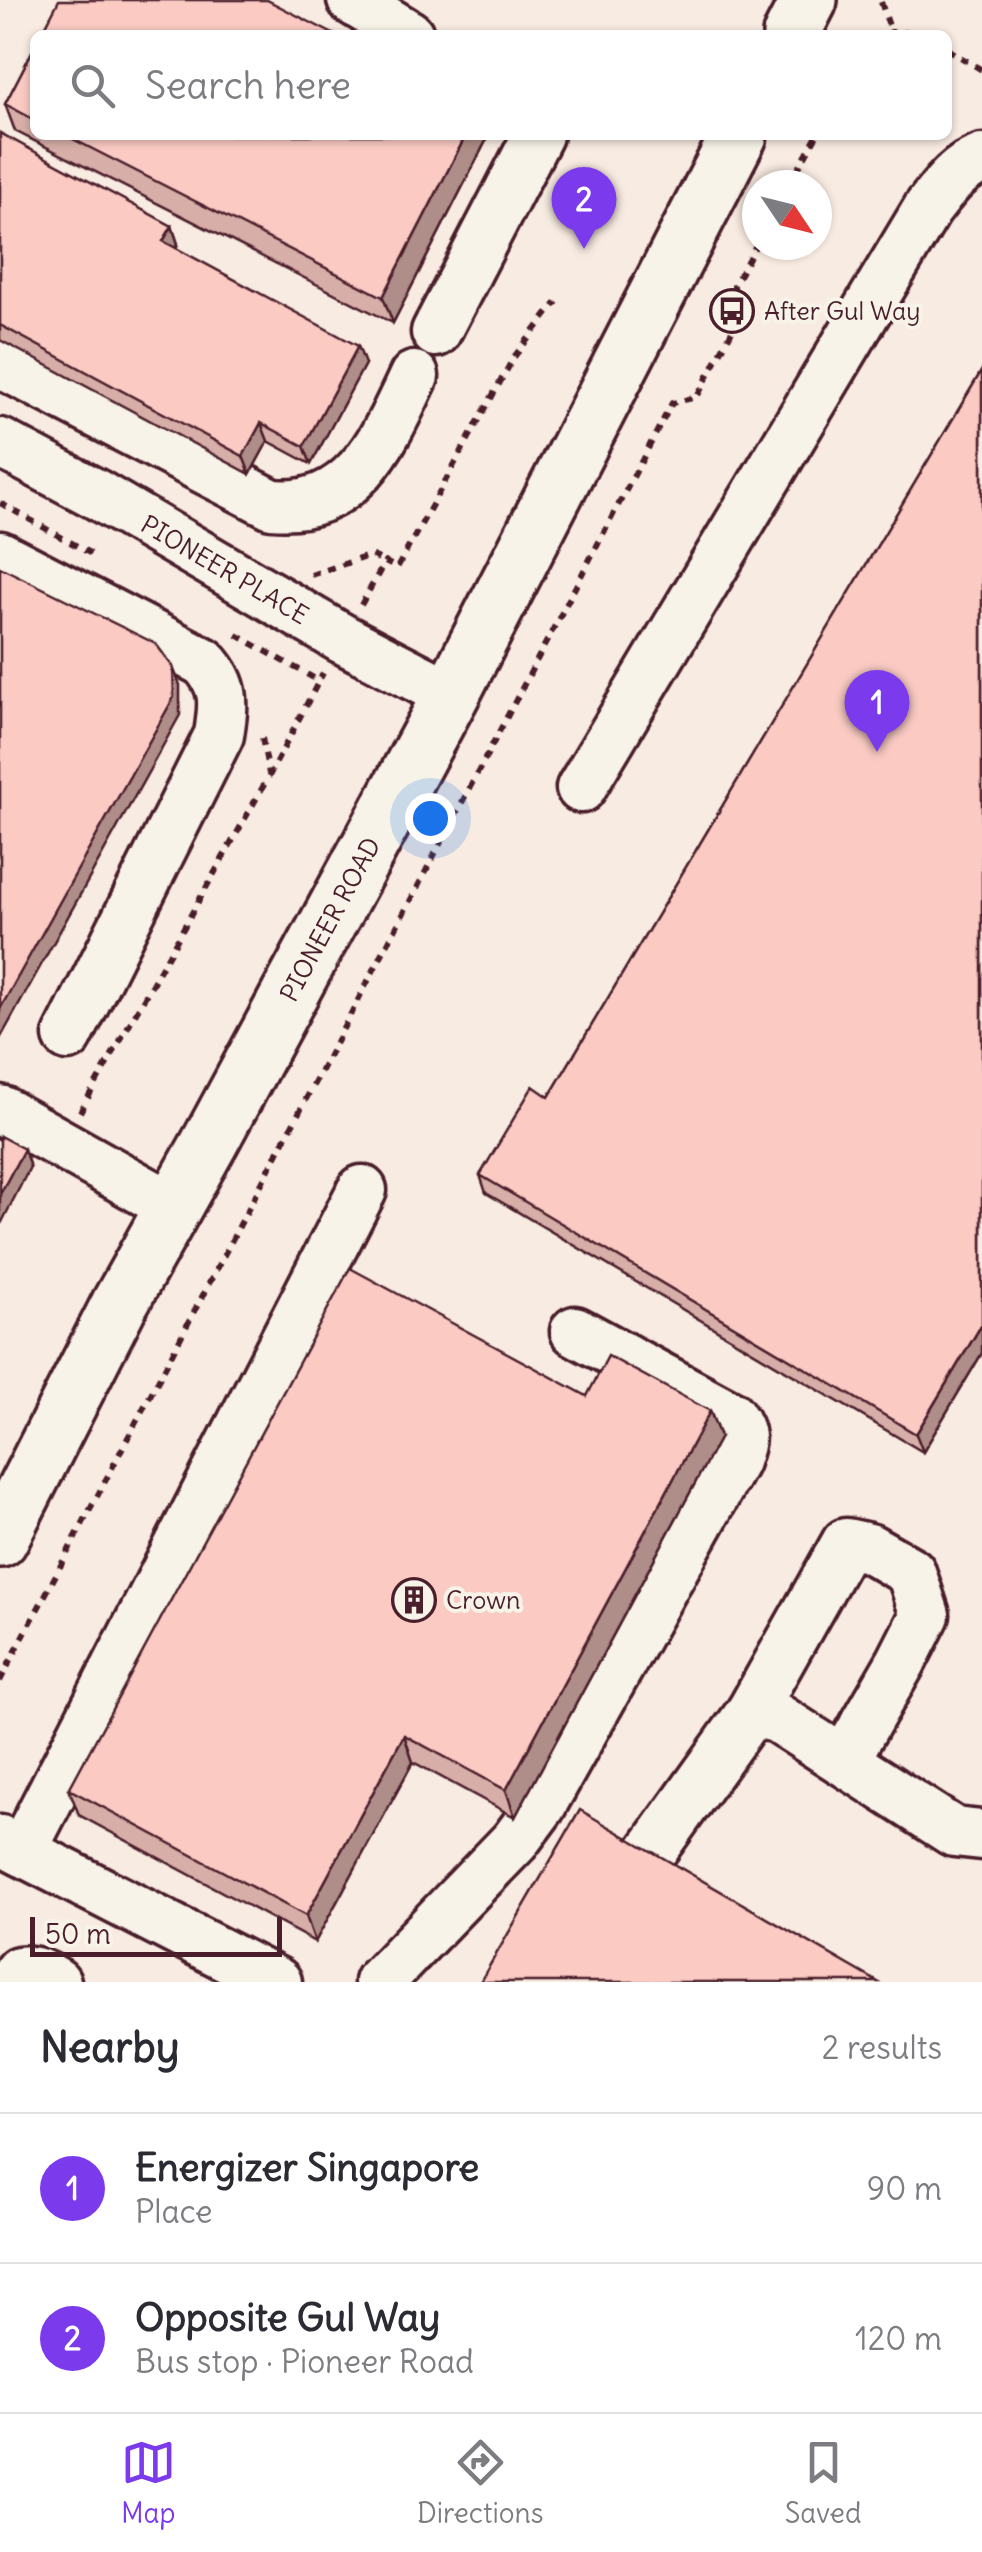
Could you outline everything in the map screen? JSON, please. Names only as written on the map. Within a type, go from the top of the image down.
[{"type":"main road","points":[[794,30],[810,0]]},
{"type":"main road","name":"PIONEER ROAD","points":[[0,1539],[120,1303],[452,694],[737,140]]},
{"type":"street","points":[[352,0],[401,30]]},
{"type":"street","points":[[436,332],[535,140]]},
{"type":"street","points":[[581,788],[928,208],[952,176],[982,159]]},
{"type":"street","points":[[0,363],[272,504],[294,506],[333,494],[351,482],[389,429],[414,376]]},
{"type":"street","points":[[96,494],[130,430]]},
{"type":"street","name":"PIONEER PLACE","points":[[0,444],[96,494],[343,639],[452,694]]},
{"type":"street","points":[[0,556],[204,662],[220,678],[219,735],[68,1036]]},
{"type":"street","points":[[0,1110],[173,1207]]},
{"type":"street","points":[[277,1982],[11,1846],[362,1190]]},
{"type":"street","points":[[379,1982],[516,1841],[541,1806],[734,1460],[742,1439],[730,1416],[575,1331]]},
{"type":"street","points":[[651,1852],[750,1712],[846,1543],[869,1548],[911,1572],[925,1615],[844,1761]]},
{"type":"street","points":[[750,1712],[777,1718],[954,1832],[982,1835]]},
{"type":"street","points":[[10,1982],[19,1971],[27,1970],[56,1982]]},
{"type":"path","points":[[882,2],[889,30]]},
{"type":"path","points":[[952,51],[982,70]]},
{"type":"path","points":[[797,170],[814,140]]},
{"type":"path","points":[[0,1681],[672,403],[697,397],[728,340],[735,325],[734,286],[748,260]]},
{"type":"path","points":[[306,577],[372,556],[397,568],[514,357],[557,302]]},
{"type":"path","points":[[62,1144],[385,562]]},
{"type":"building","points":[[59,0],[267,0],[325,30],[44,30]]},
{"type":"building","points":[[30,56],[30,117],[5,104]]},
{"type":"building","points":[[0,133],[172,226],[163,241],[358,346],[304,446],[261,423],[243,456],[0,325]]},
{"type":"building","points":[[75,140],[463,140],[383,297]]},
{"type":"building","points":[[982,370],[982,1324],[916,1434],[480,1175],[533,1086],[549,1097]]},
{"type":"building","points":[[0,567],[156,644],[173,667],[174,697],[0,1009]]},
{"type":"building","points":[[0,1136],[24,1149],[0,1194]]},
{"type":"building","name":"Crown","points":[[350,1268],[587,1396],[608,1356],[710,1411],[506,1790],[404,1735],[306,1916],[69,1789]]},
{"type":"building","points":[[580,1810],[878,1982],[480,1982]]},
{"type":"place","name":"Opposite Gul Way","points":[[584,249]]},
{"type":"place","name":"After Gul Way","points":[[732,311]]},
{"type":"place","name":"Energizer Singapore","points":[[877,752]]},
{"type":"place","name":"Crown","points":[[414,1600]]}]
